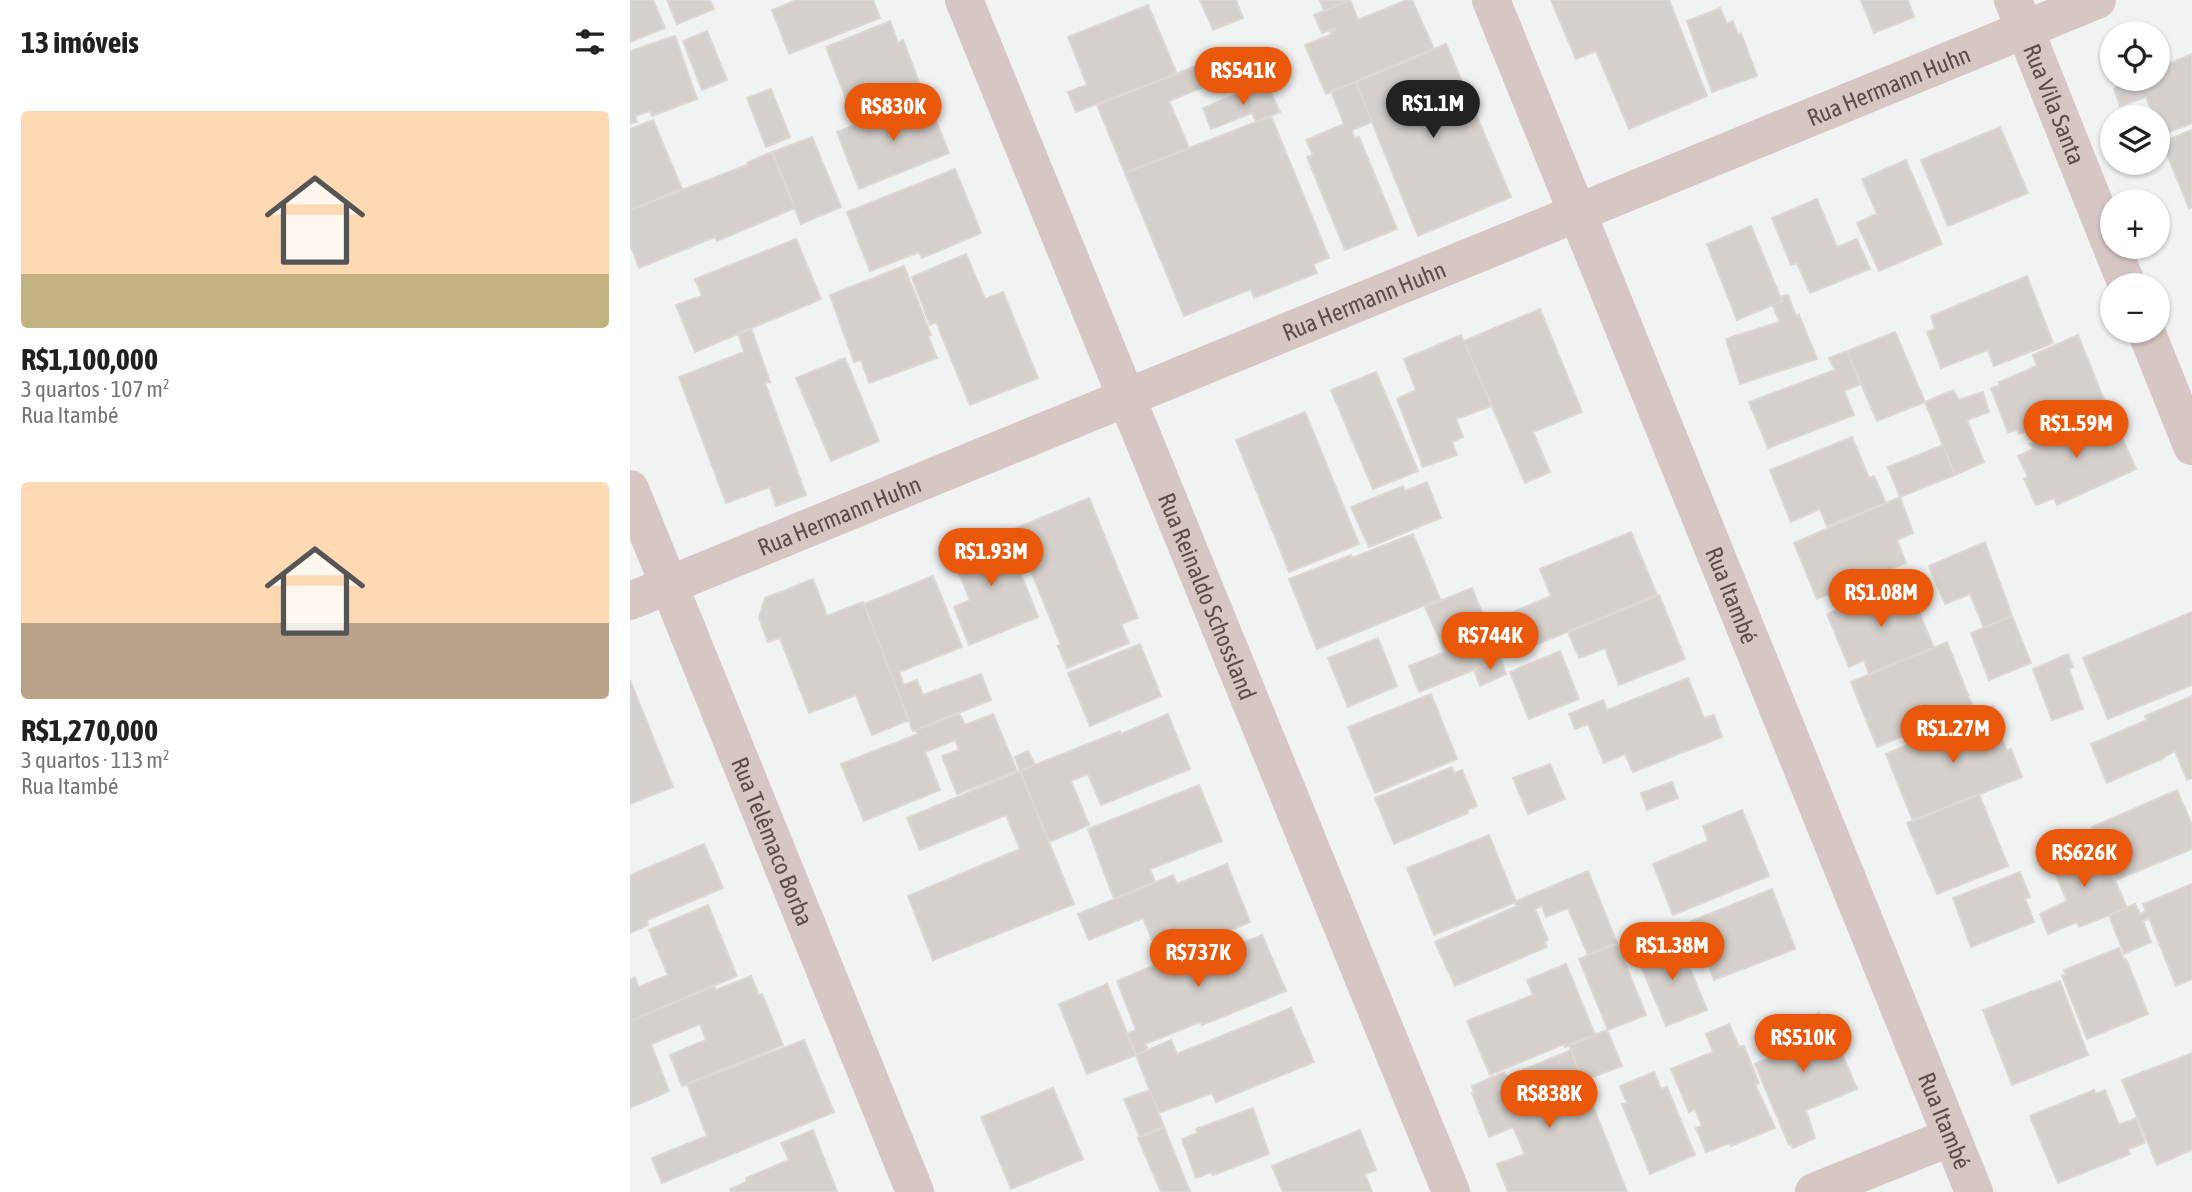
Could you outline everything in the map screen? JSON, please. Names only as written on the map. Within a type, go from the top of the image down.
[{"type":"street","name":"Rua Reinaldo Schossland","points":[[964,0],[1451,1192]]},
{"type":"street","name":"Rua Itambé","points":[[1491,0],[1974,1192]]},
{"type":"street","name":"Rua Hermann Huhn","points":[[630,601],[1578,212],[2019,15],[2097,0]]},
{"type":"street","name":"Rua Vila Santa","points":[[2019,15],[2122,273]]},
{"type":"street","points":[[2151,343],[2192,446]]},
{"type":"street","name":"Rua Telêmaco Borba","points":[[630,489],[915,1192]]},
{"type":"street","points":[[1814,1192],[1951,1137]]},
{"type":"building","points":[[630,0],[653,0],[665,28],[630,42]]},
{"type":"building","points":[[667,0],[710,0],[714,9],[677,24]]},
{"type":"building","points":[[797,0],[873,0],[880,18],[789,54],[772,10]]},
{"type":"building","points":[[1200,0],[1236,0],[1243,18],[1213,30]]},
{"type":"building","points":[[1320,0],[1350,0],[1324,11]]},
{"type":"building","points":[[1350,0],[1358,20],[1412,0],[1434,49],[1326,94],[1305,45],[1332,34],[1330,32],[1335,30],[1322,33],[1314,15]]},
{"type":"building","points":[[1551,0],[1669,0],[1707,96],[1629,129],[1596,51],[1576,59]]},
{"type":"building","points":[[1861,0],[1908,0],[1914,17],[1874,33]]},
{"type":"building","points":[[1148,5],[1177,74],[1076,112],[1068,92],[1087,85],[1068,37]]},
{"type":"building","points":[[1720,8],[1727,24],[1733,21],[1738,35],[1741,33],[1757,76],[1712,92],[1687,21]]},
{"type":"building","points":[[890,21],[898,43],[903,40],[920,85],[851,112],[826,47]]},
{"type":"building","points":[[707,31],[727,80],[702,90],[683,41]]},
{"type":"building","points":[[675,36],[697,99],[652,116],[650,111],[635,116],[637,122],[630,124],[630,51]]},
{"type":"building","points":[[1446,44],[1511,197],[1418,236],[1356,82]]},
{"type":"building","points":[[2192,54],[2192,123],[2170,132],[2170,105],[2149,105],[2146,97],[2120,105],[2115,91],[2170,91],[2170,63]]},
{"type":"building","points":[[1208,61],[1216,82],[1169,101],[1189,148],[1125,173],[1097,105]]},
{"type":"building","points":[[1266,82],[1280,112],[1256,122],[1252,113],[1211,129],[1203,108]]},
{"type":"building","points":[[1356,82],[1372,122],[1352,130],[1354,138],[1359,137],[1397,229],[1345,250],[1307,157],[1313,155],[1306,140],[1344,124],[1331,91]]},
{"type":"building","points":[[771,89],[790,137],[766,147],[747,98]]},
{"type":"building","points":[[926,96],[949,153],[859,189],[837,132]]},
{"type":"building","points":[[1271,116],[1329,258],[1313,264],[1317,273],[1254,298],[1251,289],[1184,316],[1125,173]]},
{"type":"building","points":[[653,120],[682,189],[630,210],[630,129]]},
{"type":"building","points":[[2000,127],[2028,193],[1948,226],[1921,160]]},
{"type":"building","points":[[2192,130],[2192,207],[2189,208],[2170,162],[2170,139]]},
{"type":"building","points":[[812,137],[841,207],[801,224],[772,152]]},
{"type":"building","points":[[772,152],[795,208],[717,241],[715,237],[639,268],[630,244],[630,210],[747,165],[748,162]]},
{"type":"building","points":[[1906,160],[1942,244],[1879,271],[1857,223],[1877,214],[1862,179]]},
{"type":"building","points":[[955,169],[981,233],[922,258],[919,252],[870,271],[847,212]]},
{"type":"building","points":[[1817,199],[1837,247],[1857,239],[1870,269],[1810,293],[1797,263],[1791,265],[1772,218]]},
{"type":"building","points":[[1751,226],[1782,301],[1737,320],[1707,244]]},
{"type":"building","points":[[796,239],[821,299],[695,352],[676,305],[702,296],[695,279]]},
{"type":"building","points":[[966,254],[985,299],[1003,292],[1038,378],[970,405],[936,322],[930,325],[912,277]]},
{"type":"building","points":[[904,266],[931,335],[928,336],[937,358],[869,383],[861,360],[854,362],[830,295]]},
{"type":"building","points":[[2027,276],[2053,343],[1994,366],[1988,350],[1941,368],[1927,332],[1935,329],[1931,316]]},
{"type":"building","points":[[1788,295],[1817,359],[1740,384],[1726,339],[1779,322],[1773,305],[1782,301],[1780,297]]},
{"type":"building","points":[[1540,309],[1582,412],[1533,432],[1550,472],[1525,483],[1464,341]]},
{"type":"building","points":[[751,328],[770,382],[765,383],[806,495],[776,506],[770,487],[726,503],[679,377],[744,352],[738,333]]},
{"type":"building","points":[[1895,332],[1925,402],[1877,421],[1847,351]]},
{"type":"building","points":[[1461,335],[1492,406],[1456,419],[1463,437],[1452,442],[1457,455],[1423,467],[1397,399],[1416,390],[1404,359]]},
{"type":"building","points":[[2078,335],[2104,400],[2019,434],[2017,430],[2008,432],[1991,388],[2037,366],[2033,355]]},
{"type":"building","points":[[1847,351],[1861,384],[1844,391],[1854,415],[1768,448],[1749,402],[1835,370],[1829,358]]},
{"type":"building","points":[[845,358],[879,441],[831,461],[796,378]]},
{"type":"building","points":[[1376,372],[1418,471],[1373,489],[1331,390]]},
{"type":"building","points":[[1953,390],[1959,400],[1983,392],[1989,412],[1967,420],[1984,462],[1955,475],[1925,402]]},
{"type":"building","points":[[2109,409],[2136,469],[2057,505],[2054,498],[2036,505],[2024,479],[2028,477],[2018,456],[2033,449],[2030,444]]},
{"type":"building","points":[[1305,412],[1359,544],[1289,572],[1236,440]]},
{"type":"building","points":[[1852,437],[1869,478],[1874,476],[1886,503],[1827,526],[1820,509],[1791,522],[1770,470]]},
{"type":"building","points":[[1943,445],[1955,475],[1900,497],[1888,467]]},
{"type":"building","points":[[1427,482],[1441,518],[1369,547],[1351,507],[1403,486],[1405,491]]},
{"type":"building","points":[[1900,497],[1913,533],[1897,540],[1906,563],[1817,599],[1794,543]]},
{"type":"building","points":[[1089,498],[1138,618],[1121,624],[1129,643],[1067,668],[1058,646],[1061,645],[1014,529]]},
{"type":"building","points":[[1003,529],[1038,617],[969,645],[954,607],[970,600],[950,551]]},
{"type":"building","points":[[1631,532],[1657,595],[1521,651],[1506,615],[1551,596],[1540,569]]},
{"type":"building","points":[[1413,534],[1440,599],[1317,649],[1289,579]]},
{"type":"building","points":[[1985,542],[2012,616],[1984,628],[1970,594],[1945,604],[1929,566]]},
{"type":"building","points":[[933,576],[962,647],[899,672],[904,685],[917,680],[923,695],[981,674],[991,700],[913,731],[864,604]]},
{"type":"building","points":[[813,579],[827,616],[863,602],[909,720],[872,735],[856,695],[809,713],[780,638],[768,642],[759,618],[765,598]]},
{"type":"building","points":[[1906,581],[1934,648],[1869,674],[1864,660],[1849,667],[1827,614]]},
{"type":"building","points":[[1472,588],[1501,659],[1419,692],[1409,666],[1445,652],[1425,607]]},
{"type":"building","points":[[1659,595],[1685,659],[1619,685],[1605,648],[1579,658],[1568,632]]},
{"type":"building","points":[[2192,612],[2192,685],[2108,719],[2083,658]]},
{"type":"building","points":[[2012,616],[2031,663],[1989,680],[1971,633]]},
{"type":"building","points":[[1378,638],[1397,686],[1348,707],[1328,658]]},
{"type":"building","points":[[1947,642],[1973,707],[1877,747],[1851,682]]},
{"type":"building","points":[[1140,644],[1161,696],[1090,726],[1068,673]]},
{"type":"building","points":[[1560,651],[1579,699],[1529,719],[1510,672]]},
{"type":"building","points":[[2068,654],[2073,667],[2069,669],[2083,709],[2052,720],[2033,669]]},
{"type":"building","points":[[1501,659],[1506,674],[1480,686],[1474,670]]},
{"type":"building","points":[[1688,678],[1704,718],[1714,715],[1722,737],[1633,772],[1625,754],[1604,763],[1588,724],[1575,729],[1569,714],[1603,700],[1607,710]]},
{"type":"building","points":[[630,680],[673,787],[630,804]]},
{"type":"building","points":[[1431,694],[1457,759],[1375,793],[1348,727]]},
{"type":"building","points":[[2192,696],[2192,778],[2187,780],[2175,751],[2107,783],[2091,744],[2147,720],[2145,716]]},
{"type":"building","points":[[1993,706],[1996,712],[1992,715],[2007,751],[2011,749],[2022,777],[1913,821],[1886,754]]},
{"type":"building","points":[[959,713],[965,725],[993,714],[1017,771],[957,794],[942,756],[959,750],[955,740],[925,752],[940,790],[864,821],[841,764],[918,734],[916,730]]},
{"type":"building","points":[[1168,714],[1190,769],[1101,805],[1088,774],[1071,781],[1089,825],[1049,842],[1020,771]]},
{"type":"building","points":[[1028,751],[1035,765],[1020,771],[1015,757]]},
{"type":"building","points":[[1550,764],[1565,799],[1528,814],[1513,778]]},
{"type":"building","points":[[1452,767],[1454,773],[1462,770],[1477,806],[1467,810],[1468,813],[1394,844],[1375,798]]},
{"type":"building","points":[[1020,771],[1074,904],[933,960],[908,896],[1020,849],[1006,815],[920,850],[907,818]]},
{"type":"building","points":[[1672,782],[1678,798],[1647,810],[1641,793]]},
{"type":"building","points":[[1199,785],[1222,841],[1150,869],[1155,882],[1114,899],[1088,829]]},
{"type":"building","points":[[2177,790],[2192,825],[2192,849],[2116,880],[2092,827]]},
{"type":"building","points":[[1979,794],[2008,866],[1937,894],[1907,823]]},
{"type":"building","points":[[1742,810],[1769,876],[1673,915],[1653,864],[1708,841],[1703,826]]},
{"type":"building","points":[[2094,832],[2127,908],[2079,927],[2077,922],[2048,934],[2040,914],[2067,901],[2049,859],[2077,848],[2081,859],[2091,855],[2084,837]]},
{"type":"building","points":[[1489,835],[1516,902],[1434,935],[1407,868]]},
{"type":"building","points":[[704,844],[723,888],[647,920],[648,925],[630,933],[630,875]]},
{"type":"building","points":[[1227,864],[1250,922],[1160,959],[1143,918],[1089,940],[1078,914],[1173,875],[1177,884]]},
{"type":"building","points":[[1588,871],[1617,943],[1588,955],[1568,908],[1546,917],[1542,906],[1535,909],[1548,940],[1545,942],[1547,947],[1455,986],[1435,942],[1517,906],[1514,902]]},
{"type":"building","points":[[2020,872],[2030,897],[2025,899],[2034,922],[1971,947],[1953,898]]},
{"type":"building","points":[[2192,884],[2192,979],[2176,986],[2149,918],[2143,921],[2151,942],[2124,954],[2109,915],[2135,904],[2140,914],[2146,911],[2143,904]]},
{"type":"building","points":[[1772,889],[1795,949],[1714,980],[1691,921]]},
{"type":"building","points":[[708,905],[737,976],[630,1021],[630,979],[635,977],[639,987],[668,975],[649,930]]},
{"type":"building","points":[[1262,935],[1286,991],[1202,1025],[1200,1022],[1145,1044],[1148,1050],[1136,1055],[1127,1034],[1136,1030],[1117,981],[1169,959],[1174,971],[1179,969],[1185,966],[1180,955],[1215,941],[1220,952]]},
{"type":"building","points":[[1677,937],[1707,1010],[1666,1026],[1636,954]]},
{"type":"building","points":[[1617,943],[1646,1015],[1608,1030],[1579,959]]},
{"type":"building","points":[[2119,948],[2148,1014],[2087,1039],[2062,976],[2066,975],[2064,970]]},
{"type":"building","points":[[1566,964],[1595,1035],[1565,1047],[1564,1044],[1490,1075],[1467,1021],[1533,995],[1527,980]]},
{"type":"building","points":[[751,976],[759,995],[762,994],[783,1045],[682,1086],[670,1055],[706,1040],[700,1024],[651,1044],[669,1091],[630,1108],[630,1021],[714,986],[716,990]]},
{"type":"building","points":[[2060,981],[2088,1055],[2012,1085],[1983,1010]]},
{"type":"building","points":[[1107,984],[1136,1055],[1087,1074],[1059,1004]]},
{"type":"building","points":[[1291,1008],[1314,1062],[1216,1102],[1212,1093],[1159,1113],[1136,1055],[1171,1040],[1177,1054]]},
{"type":"building","points":[[1819,1013],[1830,1039],[1835,1037],[1857,1089],[1806,1110],[1815,1138],[1793,1148],[1789,1145],[1755,1064],[1773,1056],[1760,1024],[1770,1021],[1774,1031]]},
{"type":"building","points":[[1729,1024],[1739,1047],[1744,1046],[1759,1083],[1755,1084],[1775,1128],[1731,1146],[1730,1143],[1706,1152],[1696,1128],[1702,1126],[1695,1109],[1689,1112],[1671,1069],[1713,1052],[1706,1034]]},
{"type":"building","points":[[1607,1030],[1622,1066],[1583,1081],[1569,1045]]},
{"type":"building","points":[[804,1040],[834,1112],[662,1183],[652,1158],[707,1136],[687,1084]]},
{"type":"building","points":[[1571,1050],[1627,1192],[1508,1192],[1497,1164],[1525,1154],[1513,1127],[1489,1137],[1472,1093],[1472,1086],[1504,1072],[1506,1077]]},
{"type":"building","points":[[2192,1053],[2192,1150],[2157,1165],[2122,1080]]},
{"type":"building","points":[[1654,1072],[1661,1089],[1667,1087],[1695,1155],[1650,1174],[1622,1104],[1627,1103],[1620,1086]]},
{"type":"building","points":[[1053,1088],[1083,1159],[1011,1189],[981,1117]]},
{"type":"building","points":[[1150,1090],[1164,1127],[1140,1137],[1124,1099]]},
{"type":"building","points":[[2094,1090],[2095,1094],[2105,1090],[2119,1125],[2136,1118],[2145,1143],[2128,1149],[2130,1154],[2058,1183],[2030,1116]]},
{"type":"building","points":[[1253,1108],[1269,1154],[1213,1175],[1211,1172],[1196,1178],[1182,1139],[1198,1133],[1196,1129]]},
{"type":"building","points":[[1164,1127],[1190,1192],[1161,1192],[1138,1138]]},
{"type":"building","points":[[813,1130],[837,1192],[731,1192],[730,1189],[747,1182],[746,1178],[789,1160],[781,1143]]},
{"type":"building","points":[[1360,1130],[1376,1170],[1365,1174],[1372,1192],[1283,1192],[1272,1166]]}]
